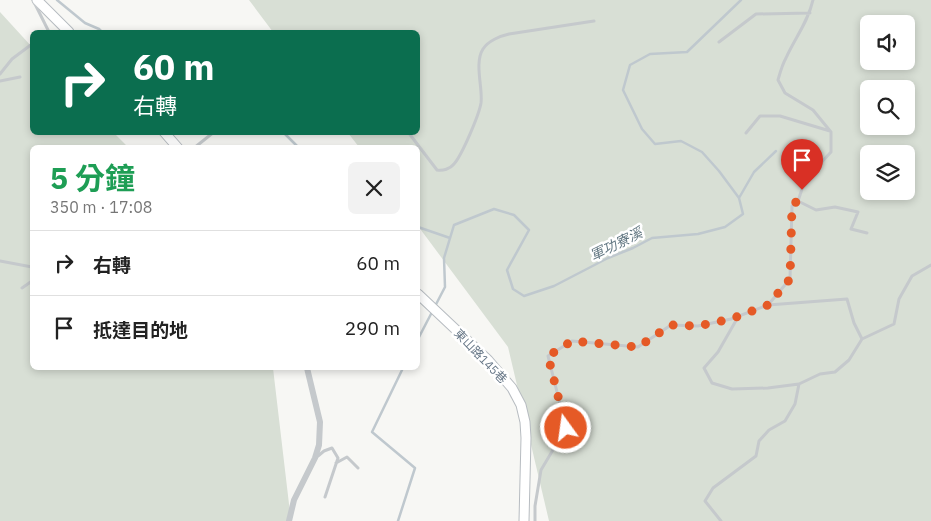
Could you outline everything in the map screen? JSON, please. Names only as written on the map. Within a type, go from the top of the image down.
[{"type":"street","points":[[37,0],[67,30]]},
{"type":"street","points":[[167,135],[175,145]]},
{"type":"street","name":"東山路145巷","points":[[420,296],[488,360],[512,388],[521,405],[526,422],[524,521]]},
{"type":"street","points":[[289,521],[294,500],[319,446],[320,422],[307,370]]},
{"type":"lane","points":[[32,0],[48,30]]},
{"type":"lane","points":[[768,305],[790,279],[792,206],[798,200],[805,180],[830,152],[831,132],[813,110],[785,93],[778,80],[786,58],[798,38],[814,0]]},
{"type":"lane","points":[[719,42],[756,14],[810,13]]},
{"type":"lane","points":[[420,148],[437,170],[444,171],[454,165],[481,103],[480,56],[483,49],[499,36],[594,21]]},
{"type":"lane","points":[[0,74],[12,59],[30,46]]},
{"type":"lane","points":[[0,81],[20,77]]},
{"type":"lane","points":[[746,133],[760,116],[780,116],[831,132]]},
{"type":"lane","points":[[198,145],[210,135]]},
{"type":"lane","points":[[410,135],[418,145]]},
{"type":"lane","points":[[798,200],[816,210],[835,207],[858,212],[851,229],[867,233]]},
{"type":"lane","points":[[0,261],[30,267]]},
{"type":"lane","points":[[738,317],[718,352],[704,368],[712,383],[732,389],[768,388],[799,384],[820,374],[835,372],[849,360],[862,339],[894,324],[899,299],[912,276],[931,265]]},
{"type":"lane","points":[[22,288],[30,282]]},
{"type":"lane","points":[[535,521],[535,506],[542,470],[566,428],[548,356],[572,341],[638,347],[671,325],[698,326],[738,317],[768,305],[847,299],[854,323],[862,339]]},
{"type":"lane","points":[[721,521],[705,501],[713,488],[756,456],[759,441],[769,430],[785,421],[795,404],[799,384]]},
{"type":"lane","points":[[315,458],[324,450],[332,448],[338,458],[325,497]]},
{"type":"lane","points":[[336,463],[347,457],[358,468]]},
{"type":"shaded area","points":[[249,0],[931,0],[931,521],[549,521],[508,347],[420,229],[420,145],[357,145],[350,135],[420,135],[420,30],[272,30]]},
{"type":"shaded area","points":[[0,12],[30,45],[30,135],[116,135],[126,145],[30,145],[30,370],[273,370],[291,521],[0,521]]},
{"type":"waterway","points":[[57,0],[85,23],[100,30]]},
{"type":"waterway","name":"軍功寮溪","points":[[420,335],[445,287],[444,258],[454,225],[494,209],[514,215],[529,230],[507,270],[513,289],[524,296],[554,286],[652,238],[698,234],[725,227],[743,214],[739,198],[702,152],[681,141],[655,144],[642,129],[623,90],[630,65],[650,54],[687,52],[741,0]]},
{"type":"waterway","points":[[286,135],[296,145]]},
{"type":"waterway","points":[[739,198],[754,172],[776,151]]},
{"type":"waterway","points":[[420,228],[450,238]]},
{"type":"waterway","name":"軍功寮溪","points":[[398,521],[415,468],[372,432],[402,370]]},
{"type":"route","points":[[566,428],[548,356],[572,341],[638,347],[671,325],[698,326],[731,319],[768,305],[790,279],[792,206],[798,200],[802,190]]}]
